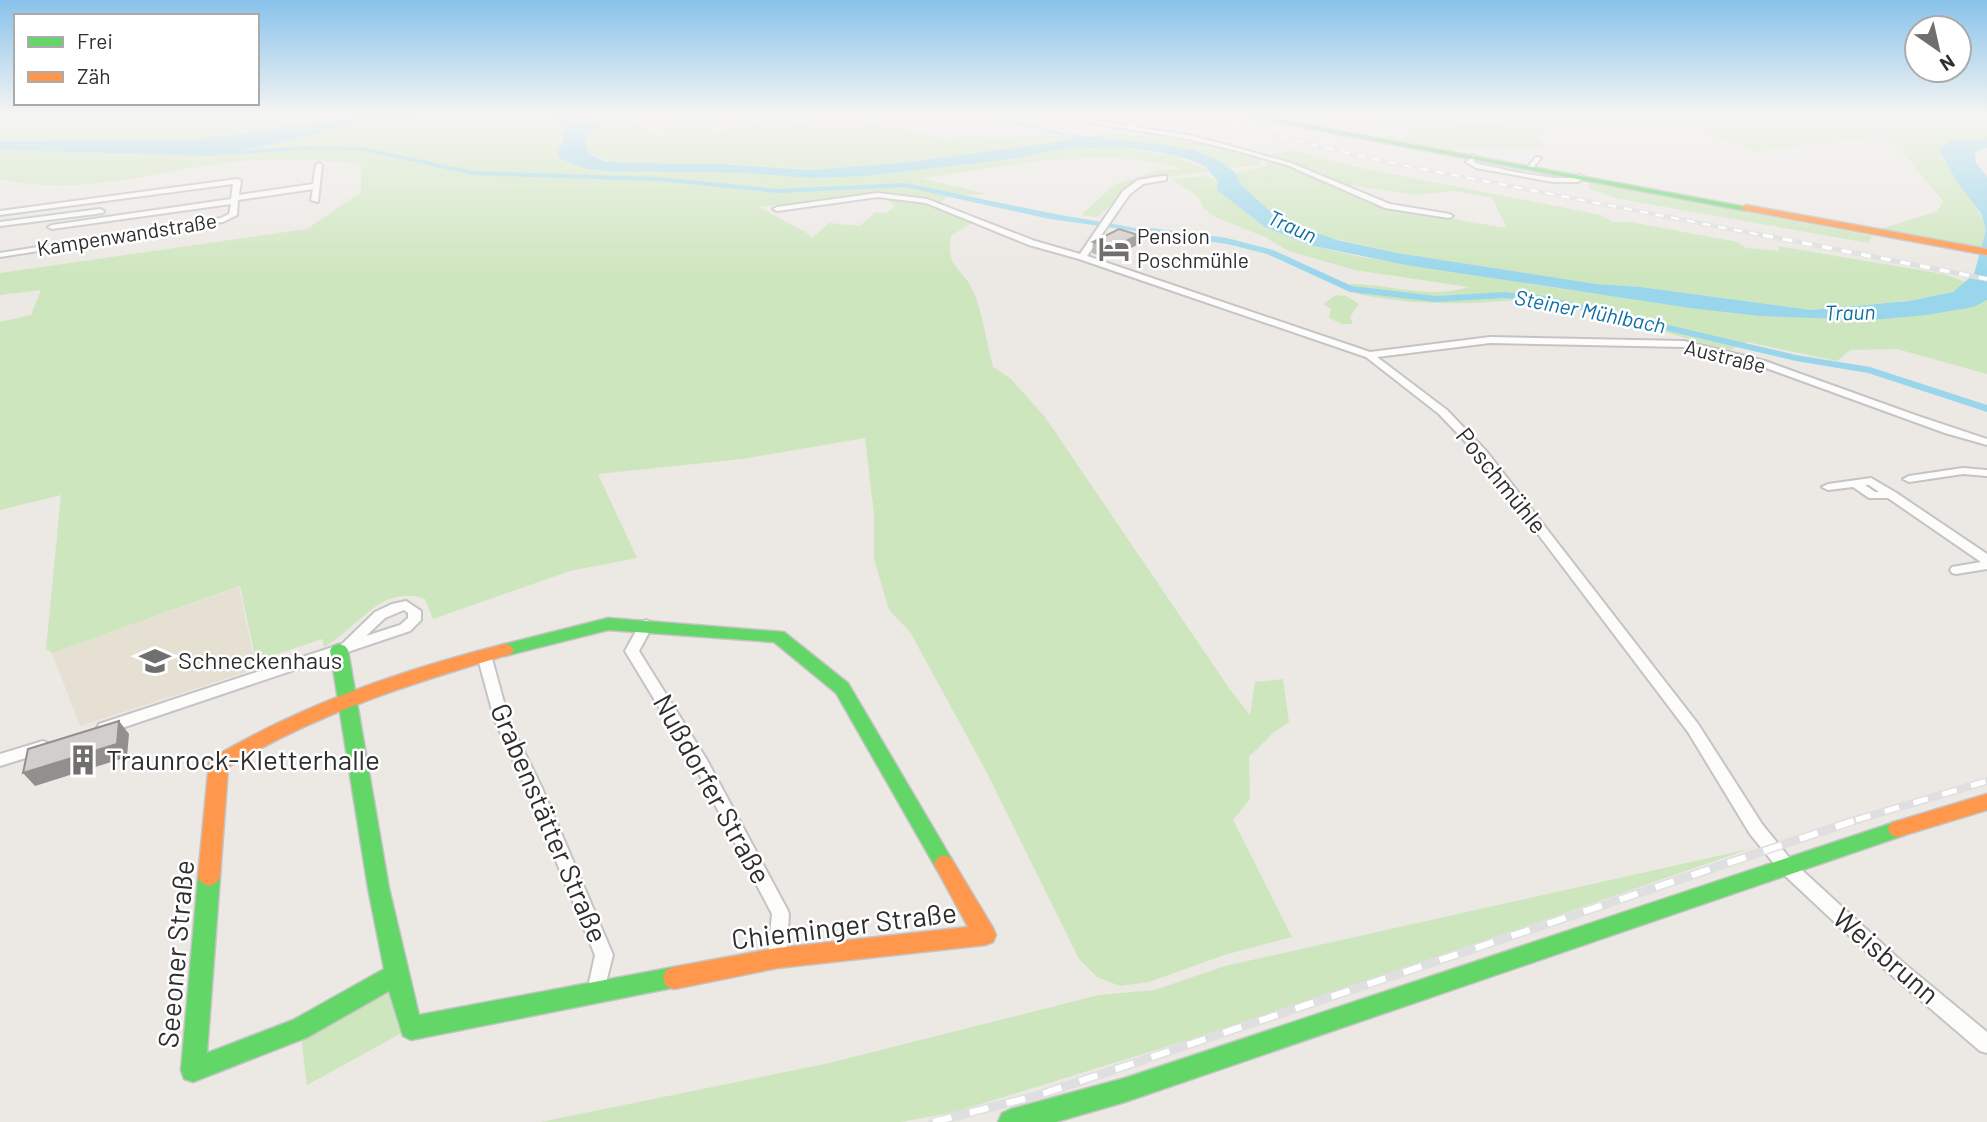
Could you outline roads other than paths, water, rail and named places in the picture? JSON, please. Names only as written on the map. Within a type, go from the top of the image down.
[{"type":"street","points":[[314,200],[319,168]]},
{"type":"street","points":[[1301,168],[1388,206],[1449,215]]},
{"type":"street","points":[[1490,168],[1539,177],[1578,180],[1580,177]]},
{"type":"street","points":[[1552,168],[1580,177],[1987,251]]},
{"type":"street","points":[[1082,257],[1126,193],[1141,182],[1163,178]]},
{"type":"street","name":"Kampenwandstraße","points":[[0,213],[237,181],[233,215],[223,220],[0,255]]},
{"type":"street","points":[[52,227],[316,186]]},
{"type":"street","name":"Poschmühle","points":[[777,209],[878,195],[908,197],[947,208],[1032,243],[1082,257],[1369,355],[1443,412],[1483,454],[1693,728],[1756,829],[1786,866]]},
{"type":"street","points":[[102,220],[112,197]]},
{"type":"street","points":[[0,225],[106,211]]},
{"type":"street","points":[[39,249],[58,217]]},
{"type":"street","name":"Austraße","points":[[1369,355],[1490,340],[1684,344],[1708,348],[1761,364],[1919,421],[1987,442]]},
{"type":"street","points":[[1909,479],[1963,471],[1987,473]]},
{"type":"street","points":[[1828,487],[1871,481],[1987,560]]},
{"type":"street","points":[[1956,570],[1987,565]]},
{"type":"street","points":[[88,733],[343,649],[405,628],[414,620],[415,611],[406,606],[383,612],[343,649]]},
{"type":"street","name":"Chieminger Straße","points":[[343,649],[348,699],[395,975],[411,1028],[777,958],[985,935],[842,688],[778,636],[608,624],[484,654],[348,699]]},
{"type":"street","name":"Nußdorfer Straße","points":[[646,625],[632,651],[702,764],[781,914],[777,958]]},
{"type":"street","name":"Grabenstätter Straße","points":[[484,654],[502,720],[534,788],[604,955],[596,992]]},
{"type":"street","name":"Seeoner Straße","points":[[348,699],[255,740],[219,763],[193,1070],[300,1029],[395,975]]},
{"type":"street","points":[[0,760],[53,744]]},
{"type":"street","points":[[1011,1122],[1125,1090],[1786,866],[1987,802]]},
{"type":"street","name":"Weisbrunn","points":[[1786,866],[1895,967],[1987,1044]]},
{"type":"water","points":[[932,168],[865,176],[812,178],[747,173],[588,169]]},
{"type":"water","name":"Traun","points":[[1207,168],[1230,168],[1236,173],[1241,185],[1280,220],[1337,240],[1397,253],[1596,284],[1641,287],[1811,310],[1909,301],[1953,292],[1974,274],[1986,230],[1981,213],[1949,168],[1980,168],[1987,177],[1987,300],[1974,307],[1872,320],[1760,316],[1406,265],[1309,245],[1265,227],[1218,191],[1219,183]]},
{"type":"waterway","name":"Steiner Mühlbach","points":[[452,168],[473,173],[658,179],[778,191],[905,185],[1050,216],[1143,230]]},
{"type":"waterway","name":"Steiner Mühlbach","points":[[1151,231],[1227,241],[1270,252],[1350,289],[1436,299],[1504,295],[1545,299],[1796,358],[1870,370],[1987,409]]},
{"type":"railway","points":[[1420,168],[1771,237]]},
{"type":"railway","points":[[1763,235],[1987,279]]},
{"type":"railway","points":[[1857,820],[1987,781]]},
{"type":"railway","points":[[1857,820],[1862,818]]},
{"type":"railway","points":[[933,1122],[1039,1095],[1857,820]]},
{"type":"place","name":"Pension Poschmühle","points":[[1114,249]]},
{"type":"place","name":"Schneckenhaus","points":[[155,661]]},
{"type":"place","name":"Traunrock-Kletterhalle","points":[[83,760]]}]
